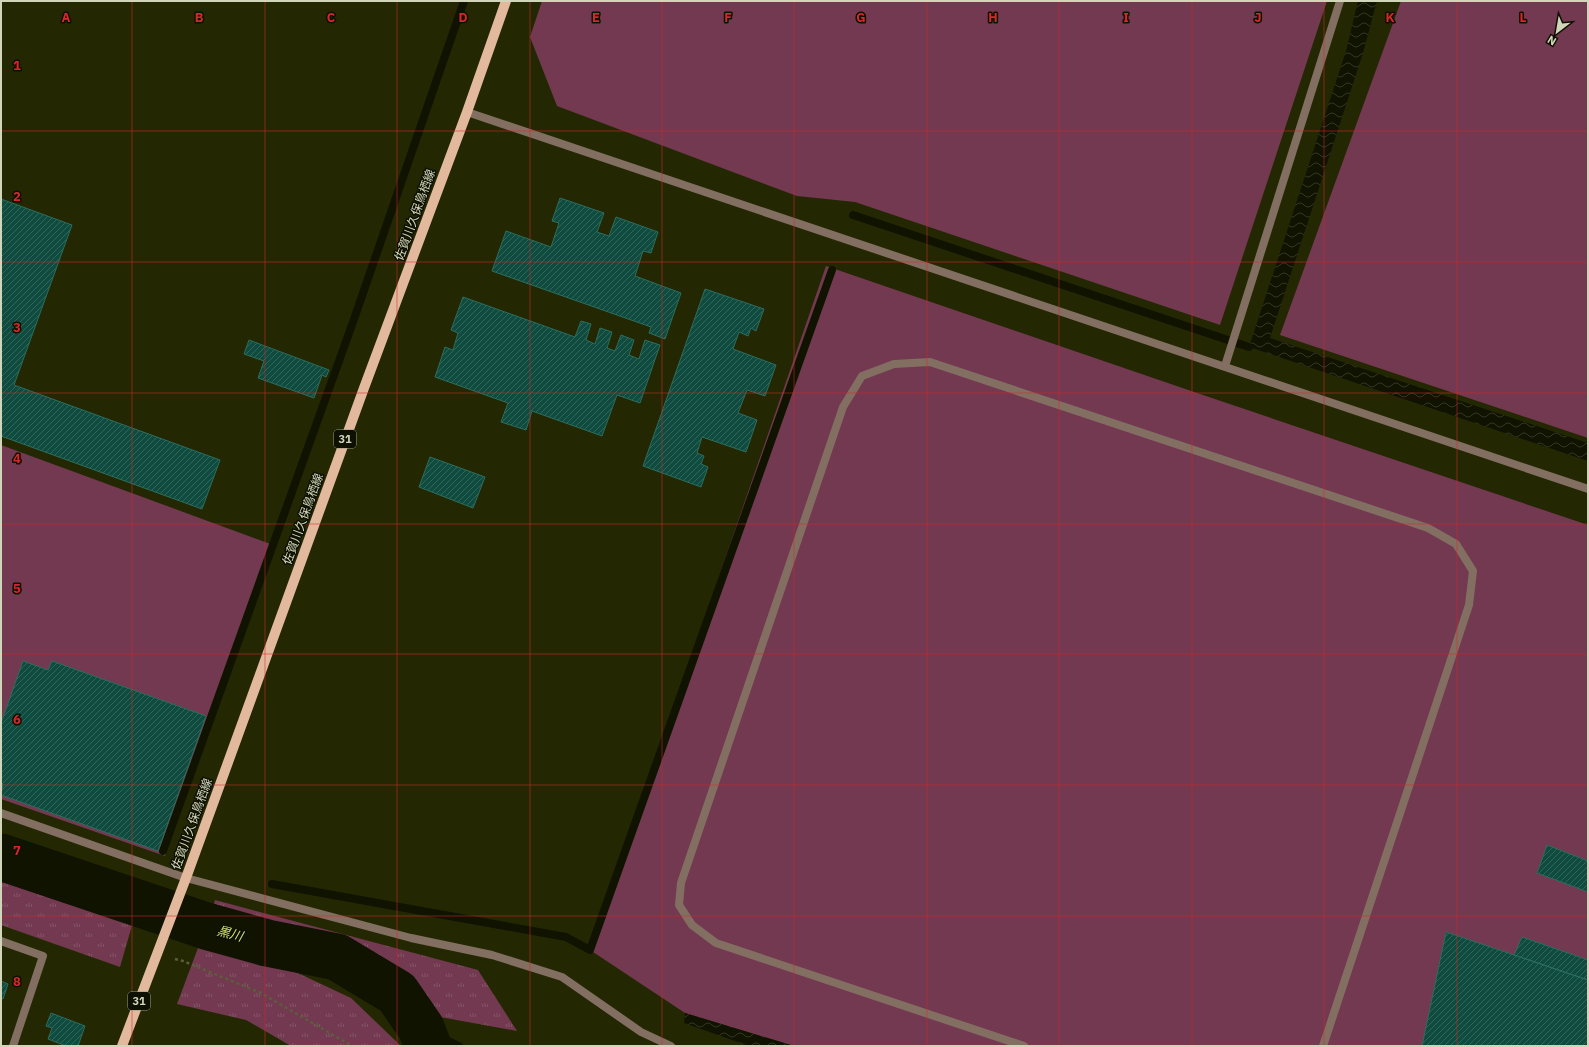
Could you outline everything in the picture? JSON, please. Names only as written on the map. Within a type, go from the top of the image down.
[{"type":"main road","name":"佐賀川久保鳥栖線","points":[[122,1046],[186,878],[364,388],[467,112],[506,1]]},
{"type":"street","points":[[1225,366],[1340,1]]},
{"type":"street","points":[[467,112],[1588,489]]},
{"type":"street","points":[[1024,1046],[716,943],[692,925],[679,905],[681,883],[843,407],[862,376],[894,364],[930,362],[1428,528],[1456,544],[1473,571],[1469,605],[1323,1046]]},
{"type":"street","points":[[1,813],[186,878],[411,938],[492,955],[562,977],[641,1032],[671,1046]]},
{"type":"street","points":[[1,941],[43,956],[13,1046]]},
{"type":"path","points":[[156,956],[184,961],[261,993],[352,1046]]},
{"type":"green space","points":[[542,1],[1327,1],[1220,325],[855,202],[797,196],[557,106],[530,37]]},
{"type":"green space","points":[[1401,1],[1588,1],[1588,438],[1280,335]]},
{"type":"green space","points":[[826,266],[1588,525],[1588,1046],[794,1046],[685,1013],[590,950]]},
{"type":"green space","points":[[1,445],[276,546],[165,856],[1,799]]},
{"type":"green space","points":[[1,878],[133,922],[120,967],[1,925]]},
{"type":"green space","points":[[215,900],[478,970],[517,1031],[440,1017],[410,991],[344,952],[210,920]]},
{"type":"green space","points":[[201,940],[272,961],[351,998],[401,1046],[291,1046],[246,1020],[177,1004]]},
{"type":"water","points":[[1358,1],[1377,1],[1363,53],[1270,338],[1588,443],[1588,461],[1249,347],[1346,51]]},
{"type":"water","points":[[685,1013],[794,1046],[749,1046],[684,1023]]},
{"type":"building","points":[[560,198],[604,213],[597,232],[609,236],[616,217],[658,232],[651,253],[643,251],[635,276],[681,293],[665,339],[649,333],[651,327],[492,271],[506,231],[551,247],[559,223],[552,221]]},
{"type":"building","points":[[1,199],[72,225],[14,385],[220,460],[202,509],[1,436]]},
{"type":"building","points":[[705,289],[764,309],[756,331],[751,328],[748,336],[739,332],[733,349],[776,365],[765,396],[747,390],[738,413],[757,420],[746,452],[702,437],[697,453],[704,456],[701,464],[708,467],[701,487],[643,466]]},
{"type":"building","points":[[463,297],[575,337],[581,321],[591,324],[586,340],[595,344],[600,328],[612,332],[607,348],[615,351],[621,335],[634,340],[629,355],[639,359],[645,340],[660,345],[640,403],[617,395],[602,436],[532,411],[526,430],[501,422],[508,403],[435,377],[445,347],[453,350],[458,333],[451,330]]},
{"type":"building","points":[[249,340],[329,370],[326,377],[322,375],[314,398],[258,378],[264,361],[244,354]]},
{"type":"building","points":[[430,457],[485,477],[473,508],[419,487]]},
{"type":"building","points":[[23,661],[48,670],[52,661],[206,716],[158,851],[1,795],[3,784],[1,784],[1,723]]},
{"type":"building","points":[[1547,845],[1588,861],[1588,892],[1537,873]]},
{"type":"building","points":[[1446,932],[1588,980],[1588,1046],[1422,1046]]},
{"type":"building","points":[[1522,937],[1588,960],[1588,980],[1514,955]]},
{"type":"building","points":[[1,981],[8,984],[3,999],[1,998]]},
{"type":"building","points":[[51,1013],[85,1026],[78,1046],[66,1046],[48,1039],[52,1028],[46,1026]]},
{"type":"waterway","points":[[163,851],[353,322],[464,1]]},
{"type":"waterway","points":[[853,215],[1249,347]]},
{"type":"waterway","points":[[272,884],[566,937],[590,950],[832,270]]},
{"type":"waterway","name":"黒川","points":[[1,857],[206,926],[267,943],[337,957],[397,993],[421,1028],[428,1046]]},
{"type":"waterway","points":[[421,1028],[459,1046]]}]
